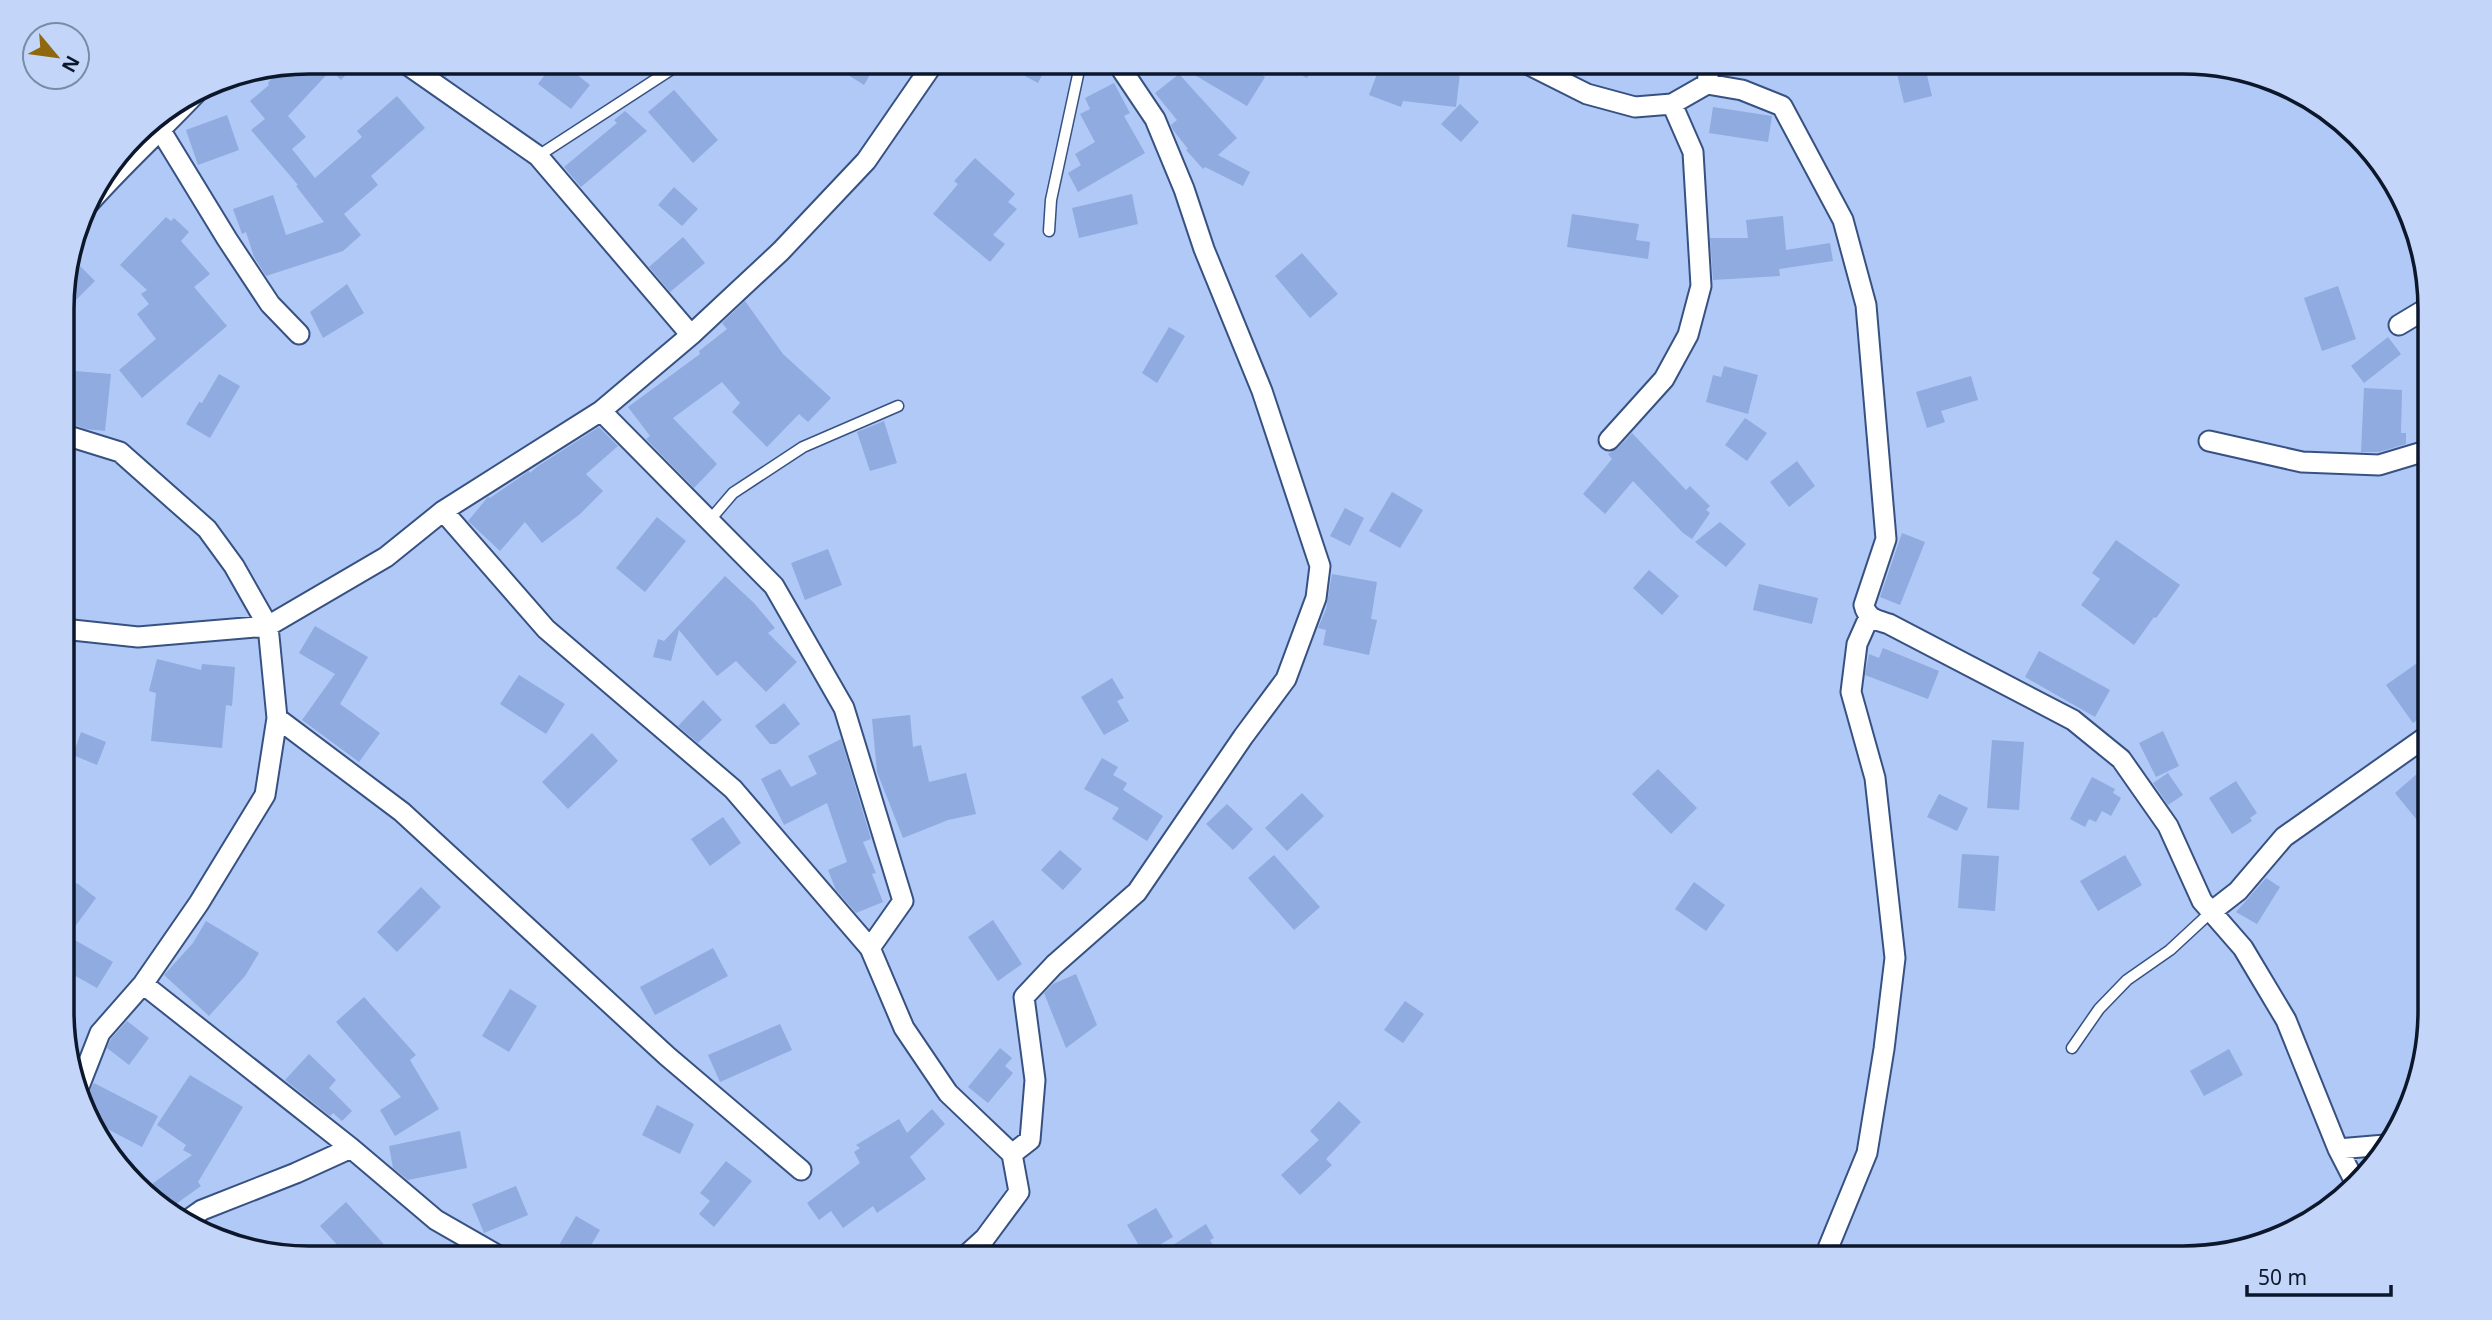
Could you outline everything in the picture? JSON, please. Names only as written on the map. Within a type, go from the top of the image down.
[{"type":"street","points":[[421,74],[538,156],[691,335]]},
{"type":"street","points":[[74,630],[138,637],[268,626],[386,557],[443,511],[601,411],[691,335],[781,251],[866,161],[926,74]]},
{"type":"street","points":[[1012,1154],[1030,1140],[1035,1080],[1024,997],[1054,965],[1137,892],[1286,679],[1316,598],[1320,566],[1262,391],[1204,249],[1184,188],[1155,119],[1125,74]]},
{"type":"street","points":[[1547,74],[1587,94],[1636,107],[1672,104],[1707,84],[1742,90],[1782,106],[1843,220],[1866,305],[1886,539],[1864,604],[1869,617],[1857,644],[1852,692],[1875,778],[1895,958],[1867,1153],[1829,1246]]},
{"type":"street","points":[[1707,84],[1708,74]]},
{"type":"street","points":[[1609,440],[1664,379],[1688,335],[1701,286],[1693,152],[1672,104]]},
{"type":"street","points":[[116,175],[177,114]]},
{"type":"street","points":[[161,131],[270,304],[299,334]]},
{"type":"street","points":[[2399,325],[2418,314]]},
{"type":"street","points":[[601,411],[774,586],[844,708],[904,901],[870,948]]},
{"type":"street","points":[[74,438],[120,452],[208,529],[268,626],[277,718],[265,795],[199,903],[143,984],[100,1033],[83,1077]]},
{"type":"street","points":[[2208,441],[2302,462],[2379,465],[2418,453]]},
{"type":"street","points":[[443,511],[546,629],[733,789],[870,948],[904,1028],[948,1093],[1012,1154],[1019,1192],[976,1247]]},
{"type":"street","points":[[1869,617],[1889,624],[2073,720],[2121,759],[2168,827],[2202,901],[2244,948],[2286,1020],[2338,1149],[2352,1175]]},
{"type":"street","points":[[277,718],[402,812],[667,1056],[801,1170]]},
{"type":"street","points":[[2211,912],[2238,891],[2284,837],[2418,742]]},
{"type":"street","points":[[143,984],[351,1148],[436,1220],[482,1247]]},
{"type":"street","points":[[2338,1149],[2377,1145]]},
{"type":"street","points":[[193,1216],[202,1210],[351,1148]]},
{"type":"lane","points":[[538,156],[663,74]]},
{"type":"lane","points":[[1049,231],[1051,201],[1078,74]]},
{"type":"lane","points":[[709,520],[733,493],[803,447],[898,407]]},
{"type":"lane","points":[[2073,1048],[2099,1009],[2127,981],[2170,950],[2211,912]]},
{"type":"building","points":[[327,74],[288,116],[306,137],[292,149],[315,178],[362,137],[357,131],[397,96],[425,128],[371,176],[378,185],[344,214],[361,235],[343,251],[266,276],[254,257],[246,232],[242,234],[233,209],[273,195],[286,235],[324,222],[296,186],[298,185],[251,130],[265,119],[250,101],[269,85],[272,78]]},
{"type":"building","points":[[335,74],[347,74],[341,80]]},
{"type":"building","points":[[545,74],[576,74],[590,85],[571,109],[538,84]]},
{"type":"building","points":[[847,74],[870,74],[864,85]]},
{"type":"building","points":[[1021,74],[1042,74],[1038,83]]},
{"type":"building","points":[[1179,74],[1237,138],[1218,155],[1250,172],[1243,186],[1205,167],[1203,169],[1173,130],[1171,125],[1177,120],[1155,93]]},
{"type":"building","points":[[1193,74],[1260,74],[1265,77],[1247,106]]},
{"type":"building","points":[[1377,74],[1460,74],[1456,107],[1403,101],[1401,107],[1369,95]]},
{"type":"building","points":[[1897,74],[1927,74],[1932,96],[1904,103]]},
{"type":"building","points":[[1114,83],[1130,113],[1124,116],[1145,153],[1078,192],[1068,173],[1081,165],[1075,154],[1095,142],[1080,114],[1090,109],[1085,98]]},
{"type":"building","points":[[674,90],[718,140],[693,163],[648,112]]},
{"type":"building","points":[[1460,104],[1479,122],[1461,142],[1441,124]]},
{"type":"building","points":[[1713,107],[1772,116],[1768,142],[1709,133]]},
{"type":"building","points":[[625,111],[647,131],[581,187],[564,167],[617,123],[614,120]]},
{"type":"building","points":[[227,115],[239,150],[198,165],[186,130]]},
{"type":"building","points":[[975,158],[1015,194],[1008,202],[1017,209],[993,235],[1005,244],[990,262],[933,214],[958,184],[954,181]]},
{"type":"building","points":[[674,187],[698,209],[682,226],[658,205]]},
{"type":"building","points":[[1132,194],[1138,224],[1079,238],[1072,208]]},
{"type":"building","points":[[1572,214],[1639,224],[1636,240],[1650,242],[1648,259],[1567,247]]},
{"type":"building","points":[[1783,216],[1786,250],[1830,243],[1833,261],[1779,269],[1780,276],[1713,280],[1710,238],[1748,238],[1746,220]]},
{"type":"building","points":[[166,217],[171,221],[174,218],[189,232],[181,241],[210,274],[194,287],[227,326],[142,398],[119,370],[156,339],[137,314],[149,304],[141,294],[147,290],[120,265]]},
{"type":"building","points":[[683,237],[705,263],[670,292],[649,267]]},
{"type":"building","points":[[1302,253],[1338,294],[1310,318],[1275,276]]},
{"type":"building","points":[[78,264],[95,281],[76,300],[74,293]]},
{"type":"building","points":[[347,284],[364,313],[323,338],[310,312]]},
{"type":"building","points":[[2338,286],[2356,339],[2322,351],[2304,298]]},
{"type":"building","points":[[745,301],[783,354],[831,398],[808,422],[799,414],[767,447],[732,412],[740,403],[722,382],[673,418],[717,464],[694,488],[646,439],[650,436],[628,407],[700,354],[699,351],[727,329],[722,323]]},
{"type":"building","points":[[1169,327],[1185,336],[1157,383],[1142,373]]},
{"type":"building","points":[[2388,337],[2401,354],[2364,383],[2351,366]]},
{"type":"building","points":[[1724,366],[1758,375],[1748,414],[1706,402],[1713,375],[1721,377]]},
{"type":"building","points":[[75,371],[111,374],[105,431],[74,425]]},
{"type":"building","points":[[219,374],[240,386],[210,438],[186,424]]},
{"type":"building","points":[[1971,376],[1978,400],[1941,411],[1945,422],[1927,428],[1916,392]]},
{"type":"building","points":[[2364,388],[2402,390],[2401,433],[2406,433],[2406,444],[2379,452],[2361,452]]},
{"type":"building","points":[[1745,418],[1767,433],[1747,461],[1725,445]]},
{"type":"building","points":[[884,421],[897,463],[870,471],[857,432]]},
{"type":"building","points":[[599,427],[618,446],[586,474],[603,491],[580,514],[542,543],[525,522],[500,551],[468,521],[488,497],[529,471],[530,473]]},
{"type":"building","points":[[1632,433],[1686,490],[1690,486],[1710,506],[1706,510],[1710,513],[1692,539],[1633,481],[1605,514],[1583,494],[1612,459],[1608,454]]},
{"type":"building","points":[[1797,461],[1815,486],[1789,507],[1770,482]]},
{"type":"building","points":[[1392,492],[1423,510],[1400,548],[1369,531]]},
{"type":"building","points":[[1345,508],[1364,518],[1350,546],[1330,536]]},
{"type":"building","points":[[657,517],[686,541],[645,592],[616,568]]},
{"type":"building","points":[[1720,522],[1746,544],[1726,567],[1695,542]]},
{"type":"building","points":[[1902,533],[1925,542],[1900,605],[1880,597]]},
{"type":"building","points":[[2116,540],[2180,585],[2134,645],[2081,605],[2100,579],[2092,573]]},
{"type":"building","points":[[828,549],[842,585],[805,600],[791,563]]},
{"type":"building","points":[[1649,570],[1679,596],[1662,615],[1633,588]]},
{"type":"building","points":[[1332,574],[1377,582],[1371,619],[1377,620],[1369,655],[1323,645],[1326,630],[1318,628],[1326,609]]},
{"type":"building","points":[[725,576],[754,603],[775,628],[768,633],[797,662],[766,692],[736,661],[717,676],[679,630],[671,661],[653,657],[658,639],[664,641]]},
{"type":"building","points":[[1759,584],[1818,598],[1812,624],[1753,610]]},
{"type":"building","points":[[315,626],[368,657],[340,704],[380,733],[359,762],[302,720],[335,674],[299,653]]},
{"type":"building","points":[[1883,648],[1939,671],[1928,699],[1865,675],[1869,654],[1879,658]]},
{"type":"building","points":[[2039,651],[2110,690],[2095,717],[2025,677]]},
{"type":"building","points":[[157,659],[201,670],[202,664],[235,667],[232,706],[226,705],[222,748],[151,741],[156,693],[149,691]]},
{"type":"building","points":[[2418,662],[2418,719],[2413,723],[2386,685]]},
{"type":"building","points":[[519,675],[565,704],[546,734],[500,704]]},
{"type":"building","points":[[1112,678],[1124,698],[1117,701],[1129,721],[1104,735],[1081,697]]},
{"type":"building","points":[[703,700],[722,720],[698,743],[678,726]]},
{"type":"building","points":[[784,703],[800,724],[776,744],[770,744],[755,726]]},
{"type":"building","points":[[910,715],[913,747],[921,745],[929,782],[966,773],[976,814],[948,820],[903,838],[877,772],[872,719]]},
{"type":"building","points":[[2163,731],[2179,766],[2156,777],[2139,743]]},
{"type":"building","points":[[81,732],[106,742],[97,765],[74,755]]},
{"type":"building","points":[[592,733],[618,761],[568,809],[542,782]]},
{"type":"building","points":[[841,739],[871,839],[863,842],[876,873],[872,874],[883,902],[856,913],[836,890],[828,870],[847,862],[827,803],[784,825],[761,779],[780,769],[791,787],[817,774],[808,756]]},
{"type":"building","points":[[1992,740],[2024,742],[2019,810],[1987,808]]},
{"type":"building","points":[[1102,758],[1118,767],[1113,775],[1127,783],[1123,790],[1163,816],[1147,841],[1112,819],[1119,808],[1084,789]]},
{"type":"building","points":[[1658,769],[1697,808],[1671,834],[1632,794]]},
{"type":"building","points":[[2168,773],[2183,795],[2168,805],[2153,783]]},
{"type":"building","points":[[2418,773],[2418,821],[2395,793]]},
{"type":"building","points":[[2092,777],[2115,789],[2113,793],[2121,798],[2111,816],[2102,811],[2096,822],[2089,819],[2085,827],[2070,819]]},
{"type":"building","points":[[2236,781],[2257,813],[2250,818],[2252,821],[2232,834],[2209,798]]},
{"type":"building","points":[[1302,793],[1324,816],[1287,851],[1265,828]]},
{"type":"building","points":[[1939,794],[1968,808],[1957,831],[1927,817]]},
{"type":"building","points":[[1227,804],[1253,829],[1233,850],[1206,824]]},
{"type":"building","points":[[723,817],[741,843],[710,866],[691,839]]},
{"type":"building","points":[[1060,850],[1082,869],[1063,890],[1041,870]]},
{"type":"building","points":[[1962,854],[1999,856],[1995,911],[1958,908]]},
{"type":"building","points":[[1274,855],[1320,907],[1294,930],[1248,878]]},
{"type":"building","points":[[2125,855],[2142,885],[2098,911],[2080,881]]},
{"type":"building","points":[[2266,878],[2280,887],[2257,924],[2236,912]]},
{"type":"building","points":[[1694,882],[1725,905],[1706,931],[1675,909]]},
{"type":"building","points":[[77,883],[96,898],[74,928],[74,887]]},
{"type":"building","points":[[421,887],[441,907],[397,952],[377,932]]},
{"type":"building","points":[[993,920],[1022,964],[998,981],[968,937]]},
{"type":"building","points":[[206,921],[259,953],[245,976],[209,1016],[164,975],[193,943]]},
{"type":"building","points":[[74,939],[113,962],[97,988],[74,975]]},
{"type":"building","points":[[713,948],[728,976],[655,1015],[640,987]]},
{"type":"building","points":[[1076,974],[1097,1025],[1066,1048],[1044,993],[1053,984]]},
{"type":"building","points":[[510,989],[537,1006],[509,1052],[482,1036]]},
{"type":"building","points":[[364,997],[416,1055],[410,1060],[439,1109],[395,1136],[380,1110],[401,1097],[336,1022]]},
{"type":"building","points":[[1405,1001],[1424,1014],[1403,1043],[1384,1030]]},
{"type":"building","points":[[127,1021],[149,1038],[129,1065],[107,1048],[111,1039]]},
{"type":"building","points":[[780,1024],[792,1050],[720,1082],[708,1055]]},
{"type":"building","points":[[1000,1048],[1012,1058],[1005,1066],[1013,1073],[988,1103],[968,1087]]},
{"type":"building","points":[[2229,1049],[2243,1075],[2204,1096],[2190,1071]]},
{"type":"building","points":[[309,1054],[336,1080],[329,1088],[352,1111],[342,1121],[333,1113],[330,1116],[285,1080]]},
{"type":"building","points":[[190,1075],[243,1107],[198,1182],[201,1186],[175,1205],[150,1185],[192,1155],[183,1150],[186,1145],[157,1125]]},
{"type":"building","points":[[94,1083],[158,1116],[142,1147],[104,1127],[88,1093]]},
{"type":"building","points":[[1339,1101],[1361,1122],[1326,1159],[1332,1165],[1300,1195],[1281,1175],[1319,1140],[1310,1131]]},
{"type":"building","points":[[657,1105],[694,1124],[680,1154],[642,1135]]},
{"type":"building","points":[[932,1109],[945,1124],[910,1157],[926,1179],[877,1213],[873,1206],[843,1228],[831,1211],[819,1220],[807,1203],[860,1163],[854,1152],[860,1148],[856,1145],[899,1119],[907,1133]]},
{"type":"building","points":[[460,1131],[467,1168],[408,1180],[393,1168],[389,1146]]},
{"type":"building","points":[[726,1161],[752,1181],[714,1227],[699,1214],[710,1201],[700,1193]]},
{"type":"building","points":[[516,1186],[528,1215],[484,1233],[472,1204]]},
{"type":"building","points":[[346,1202],[386,1247],[339,1247],[320,1226]]},
{"type":"building","points":[[1156,1208],[1173,1237],[1157,1247],[1140,1247],[1127,1225]]},
{"type":"building","points":[[576,1216],[600,1230],[590,1247],[558,1247]]},
{"type":"building","points":[[1206,1224],[1214,1238],[1210,1240],[1214,1247],[1173,1245]]}]
